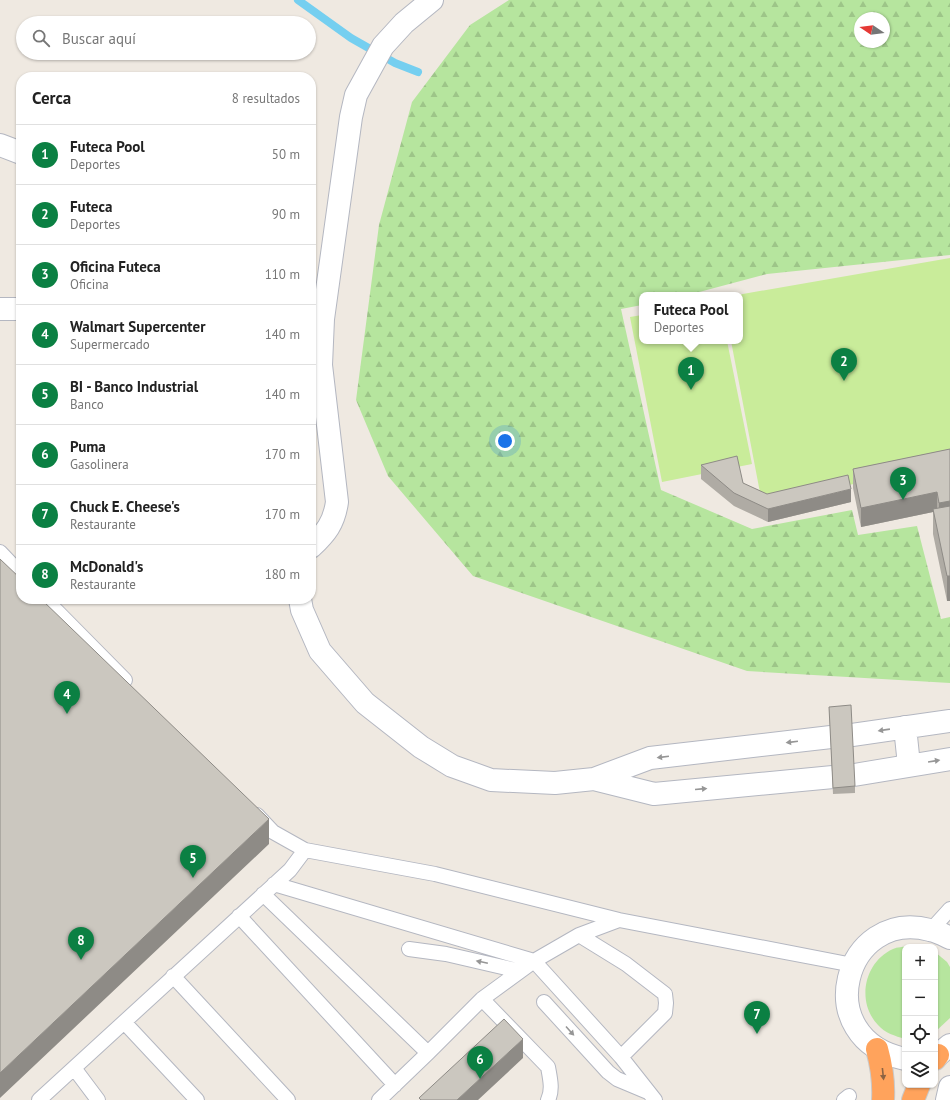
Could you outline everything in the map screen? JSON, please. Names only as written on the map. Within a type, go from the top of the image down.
[{"type":"highway","points":[[877,1049],[883,1072],[883,1100]]},
{"type":"highway","points":[[913,1100],[918,1088]]},
{"type":"street","points":[[316,542],[327,531],[332,522],[337,502],[321,365],[323,319],[351,117],[356,95],[383,46],[404,23],[432,0]]},
{"type":"street","points":[[0,145],[16,151]]},
{"type":"street","points":[[0,309],[16,309]]},
{"type":"street","points":[[301,605],[320,651],[365,703],[421,747],[452,766],[491,780],[555,783],[594,778],[650,758],[831,737]]},
{"type":"street","points":[[852,735],[950,721]]},
{"type":"street","points":[[905,727],[909,766]]},
{"type":"street","points":[[854,775],[950,759]]},
{"type":"street","points":[[594,778],[654,794],[833,777]]},
{"type":"street","points":[[902,1058],[891,1056],[877,1049],[863,1037],[853,1021],[847,1002],[847,983],[853,965],[863,949],[878,937],[895,929],[913,927],[941,934]]},
{"type":"street","points":[[947,1100],[950,1087]]},
{"type":"lane","points":[[0,552],[16,569]]},
{"type":"lane","points":[[50,604],[134,690]]},
{"type":"lane","points":[[245,804],[273,832],[305,850],[435,874],[619,920],[853,965]]},
{"type":"lane","points":[[39,1100],[290,870],[305,850]]},
{"type":"lane","points":[[274,884],[534,960],[621,1057],[653,1096]]},
{"type":"lane","points":[[263,894],[428,1054]]},
{"type":"lane","points":[[941,934],[950,909]]},
{"type":"lane","points":[[239,916],[395,1084]]},
{"type":"lane","points":[[379,1100],[428,1054],[482,998],[534,960],[579,935],[619,920]]},
{"type":"lane","points":[[579,935],[626,964],[665,994],[665,1013],[621,1057]]},
{"type":"lane","points":[[409,949],[446,954],[520,971]]},
{"type":"lane","points":[[173,976],[288,1100]]},
{"type":"lane","points":[[482,998],[548,1067],[551,1083],[548,1100]]},
{"type":"lane","points":[[544,1002],[608,1072],[617,1079],[653,1096]]},
{"type":"lane","points":[[124,1022],[197,1100]]},
{"type":"lane","points":[[74,1068],[98,1100]]},
{"type":"green space","points":[[509,0],[950,0],[950,255],[767,274],[699,292],[639,292],[639,306],[621,309],[661,490],[752,529],[852,510],[858,535],[917,526],[941,619],[950,617],[950,683],[747,671],[473,576],[388,476],[356,400],[379,225],[412,102],[470,25]]},
{"type":"green space","points":[[950,258],[950,464],[762,503],[732,344],[743,344],[743,294]]},
{"type":"green space","points":[[639,316],[639,344],[728,344],[752,464],[662,482],[630,317]]},
{"type":"green space","points":[[898,947],[902,947],[902,1038],[887,1032],[878,1025],[871,1016],[865,994],[866,983],[875,963],[883,955]]},
{"type":"green space","points":[[938,954],[947,962],[950,967],[950,1018],[938,1029]]},
{"type":"building","points":[[950,449],[950,501],[939,503],[937,492],[861,508],[853,469]]},
{"type":"building","points":[[737,456],[743,483],[767,494],[848,475],[851,489],[768,509],[734,493],[701,465]]},
{"type":"building","points":[[950,506],[950,576],[947,576],[933,509]]},
{"type":"building","points":[[0,559],[16,574],[16,604],[46,604],[269,819],[0,1073]]},
{"type":"building","points":[[851,705],[855,786],[833,788],[829,707]]},
{"type":"building","points":[[504,1019],[523,1039],[457,1100],[421,1100],[419,1098]]},
{"type":"waterway","points":[[298,0],[351,38],[395,63],[418,72]]},
{"type":"place","name":"Futeca","points":[[844,381]]},
{"type":"place","name":"Futeca Pool","points":[[691,390]]},
{"type":"place","name":"Oficina Futeca","points":[[903,500]]},
{"type":"place","name":"Walmart Supercenter","points":[[67,714]]},
{"type":"place","name":"BI - Banco Industrial","points":[[193,878]]},
{"type":"place","name":"McDonald's","points":[[81,960]]},
{"type":"place","name":"Chuck E. Cheese's","points":[[757,1034]]},
{"type":"place","name":"Puma","points":[[480,1079]]}]
